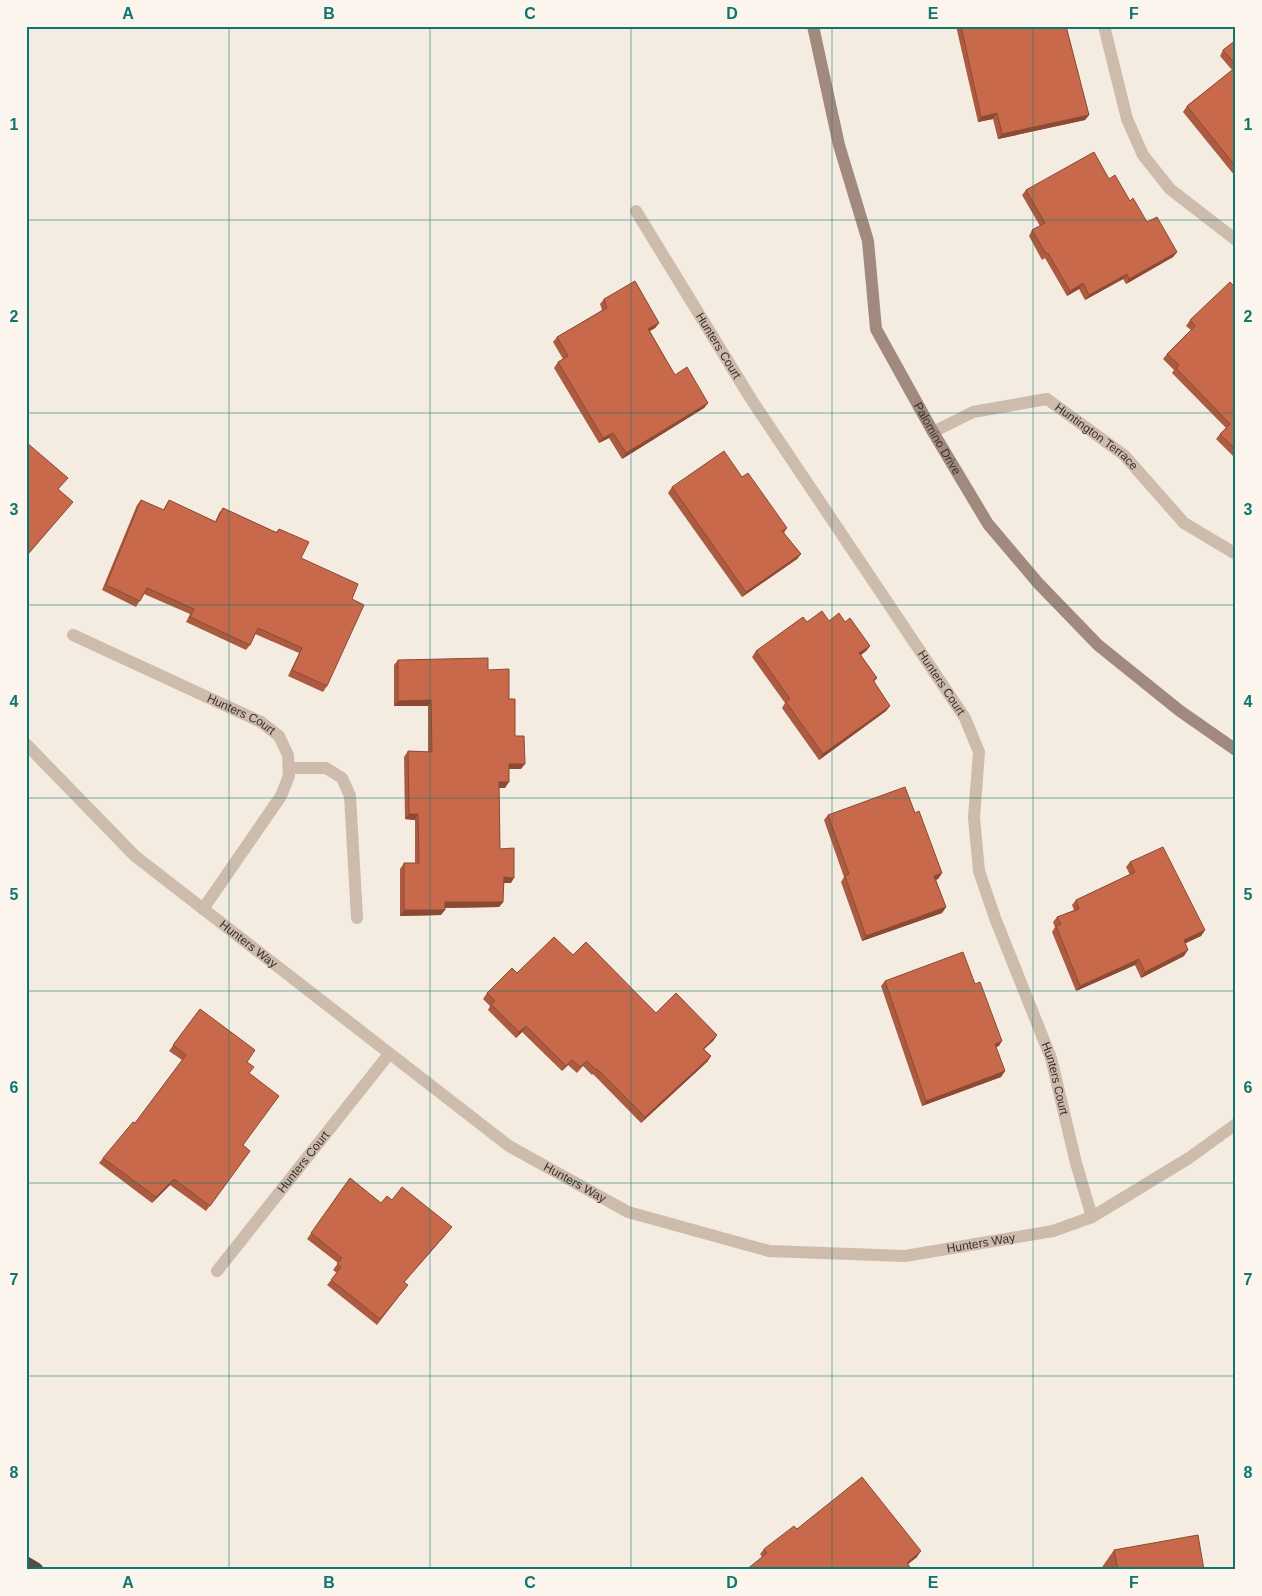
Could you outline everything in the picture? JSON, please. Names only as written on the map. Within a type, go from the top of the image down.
[{"type":"highway","points":[[26,1564],[36,1570]]},
{"type":"street","name":"Palomino Drive","points":[[813,26],[839,145],[868,241],[876,329],[933,432],[988,524],[1038,583],[1098,645],[1180,711],[1236,750]]},
{"type":"street","points":[[1104,26],[1127,119],[1142,155],[1170,189],[1236,240]]},
{"type":"street","name":"Hunters Court","points":[[636,211],[751,399],[965,718],[979,752],[974,818],[979,872],[995,918],[1051,1058],[1076,1163],[1092,1217]]},
{"type":"street","name":"Huntington Terrace","points":[[933,432],[973,412],[1047,399],[1124,455],[1184,522],[1236,554]]},
{"type":"street","name":"Hunters Court","points":[[73,634],[261,722],[279,736],[288,755],[289,776],[281,796],[203,909]]},
{"type":"street","name":"Hunters Way","points":[[26,744],[135,856],[389,1054],[509,1146],[628,1212],[769,1251],[905,1256],[1053,1230],[1092,1217],[1189,1158],[1236,1124]]},
{"type":"street","points":[[289,768],[326,768],[342,778],[350,796],[357,918]]},
{"type":"street","name":"Hunters Court","points":[[217,1271],[389,1054]]},
{"type":"building","points":[[961,26],[1066,26],[1089,115],[1002,134],[997,113],[981,117]]},
{"type":"building","points":[[1236,40],[1236,65],[1223,50]]},
{"type":"building","points":[[1236,67],[1236,167],[1187,106]]},
{"type":"building","points":[[1094,152],[1109,179],[1115,175],[1130,201],[1133,198],[1147,222],[1157,217],[1177,252],[1129,279],[1127,274],[1089,295],[1083,283],[1070,291],[1048,253],[1046,254],[1032,230],[1045,223],[1026,190]]},
{"type":"building","points":[[635,281],[659,323],[648,329],[675,375],[687,367],[708,403],[626,453],[613,433],[603,438],[558,362],[568,356],[557,337],[607,308],[604,299]]},
{"type":"building","points":[[1230,282],[1236,288],[1236,450],[1220,434],[1230,424],[1176,368],[1179,365],[1167,354],[1195,326],[1190,320]]},
{"type":"building","points":[[26,442],[68,478],[58,489],[73,502],[26,556]]},
{"type":"building","points":[[724,451],[742,477],[748,473],[787,528],[782,531],[801,554],[746,592],[672,487]]},
{"type":"building","points":[[141,500],[164,510],[169,500],[216,522],[223,508],[277,533],[279,529],[309,542],[301,558],[358,584],[352,599],[364,605],[327,686],[292,670],[302,648],[258,628],[250,645],[190,617],[194,609],[147,588],[140,601],[106,585]]},
{"type":"building","points":[[822,611],[829,621],[839,613],[845,622],[850,618],[870,646],[859,653],[877,678],[873,680],[890,706],[823,754],[786,702],[790,699],[756,651],[803,617],[807,622]]},
{"type":"building","points":[[488,658],[488,670],[509,669],[509,699],[515,699],[515,736],[524,736],[525,764],[509,764],[509,782],[499,782],[500,849],[514,848],[514,878],[504,877],[503,902],[445,902],[445,910],[404,910],[404,863],[419,863],[418,814],[409,814],[408,751],[432,752],[431,700],[398,701],[398,660]]},
{"type":"building","points":[[905,787],[915,813],[919,811],[942,873],[934,876],[946,907],[866,936],[845,876],[849,874],[828,815]]},
{"type":"building","points":[[1163,847],[1205,930],[1184,940],[1188,950],[1145,972],[1139,959],[1080,986],[1056,926],[1061,924],[1057,917],[1079,909],[1076,900],[1135,872],[1130,862]]},
{"type":"building","points":[[554,937],[573,955],[586,942],[656,1013],[676,993],[717,1035],[703,1049],[711,1056],[645,1117],[587,1061],[580,1067],[572,1060],[566,1066],[526,1026],[519,1032],[491,1004],[495,1001],[487,993],[512,968],[517,973]]},
{"type":"building","points":[[963,952],[975,984],[980,982],[1002,1041],[995,1044],[1005,1071],[926,1101],[885,981]]},
{"type":"building","points":[[200,1009],[255,1050],[247,1062],[254,1067],[249,1073],[279,1096],[243,1145],[250,1151],[210,1206],[174,1179],[156,1197],[103,1158],[133,1122],[135,1123],[186,1055],[173,1045]]},
{"type":"building","points":[[350,1178],[381,1203],[387,1196],[392,1200],[402,1187],[452,1227],[404,1282],[408,1285],[380,1319],[331,1280],[341,1267],[337,1264],[342,1258],[311,1233]]},
{"type":"building","points":[[862,1477],[921,1551],[907,1563],[912,1570],[746,1570],[767,1553],[764,1549],[794,1526],[797,1529]]},
{"type":"building","points":[[1198,1535],[1204,1570],[1118,1570],[1114,1550]]}]
